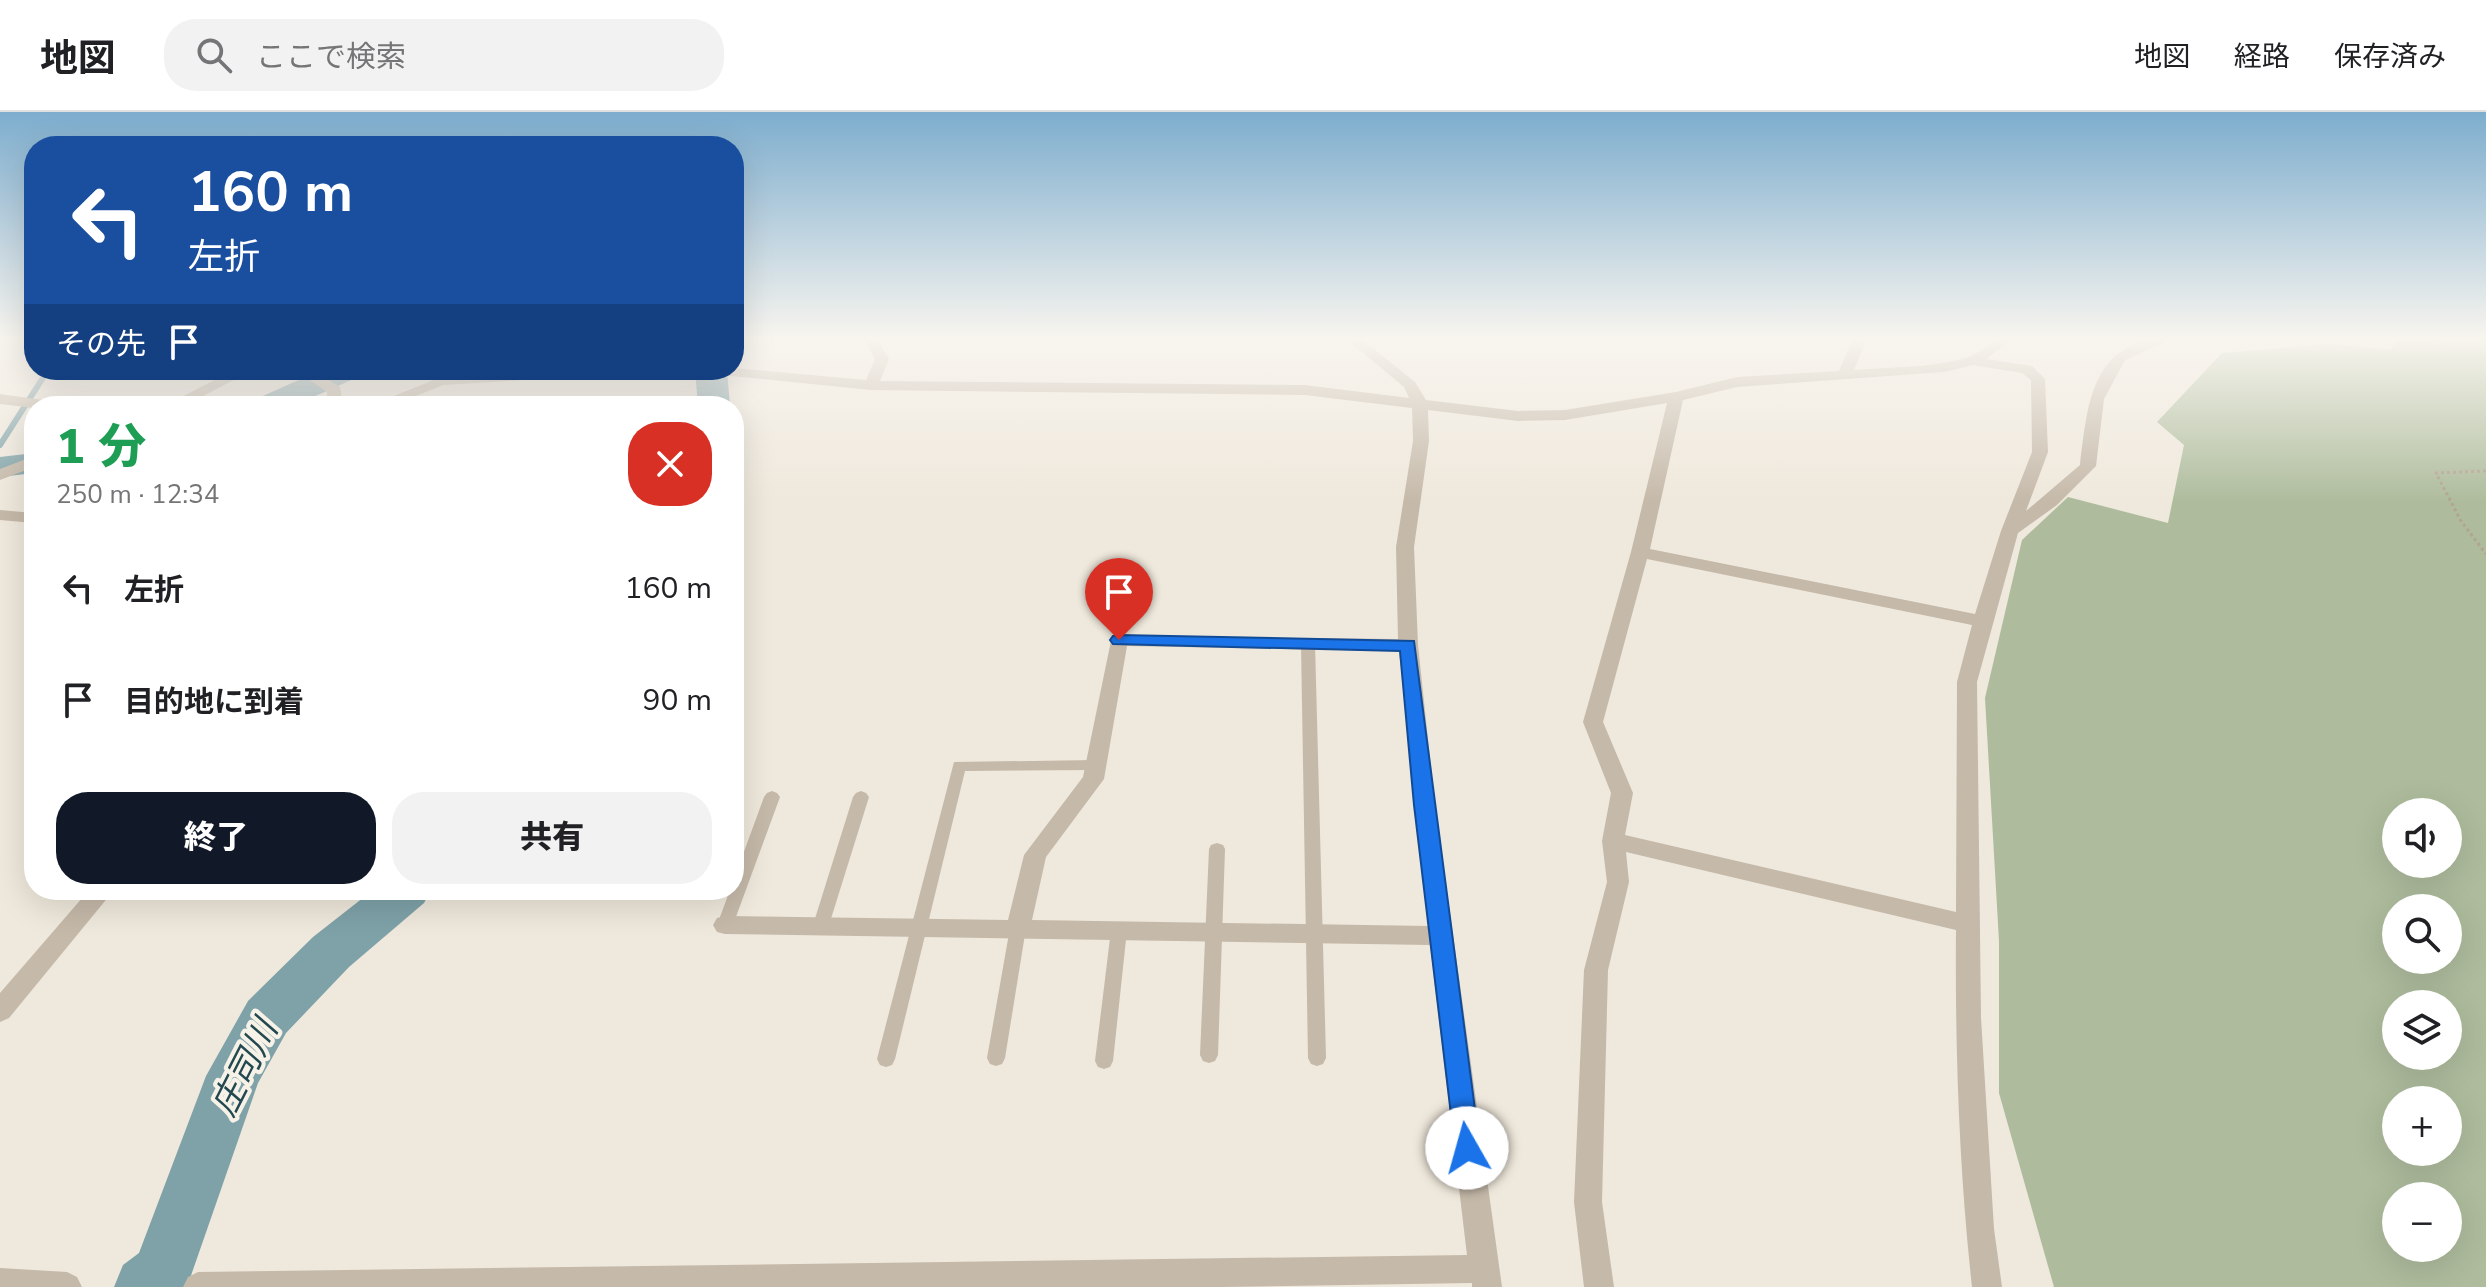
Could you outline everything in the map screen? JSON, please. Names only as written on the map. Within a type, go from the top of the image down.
[{"type":"street","points":[[1328,393],[1518,416],[1565,415],[1693,393]]},
{"type":"street","points":[[198,1287],[1485,1278],[1440,936],[1408,645],[1405,547],[1421,441],[1420,404],[1414,393]]},
{"type":"street","points":[[1987,1287],[1980,1229],[1968,1018],[1967,682],[2010,531],[2040,452],[2038,393]]},
{"type":"street","points":[[2010,531],[2051,501],[2088,466],[2099,393]]},
{"type":"street","points":[[1599,1287],[1588,1202],[1596,970],[1618,882],[1613,841],[1622,793],[1593,722],[1640,552],[1676,397]]},
{"type":"street","points":[[0,399],[24,402]]},
{"type":"street","points":[[0,475],[24,465]]},
{"type":"street","points":[[0,515],[24,517]]},
{"type":"street","points":[[1640,552],[1982,621]]},
{"type":"street","points":[[1018,928],[1035,855],[1093,779],[1119,640],[1408,645]]},
{"type":"street","points":[[1613,841],[1969,924]]},
{"type":"street","points":[[0,1011],[94,900]]},
{"type":"street","points":[[725,925],[1440,936]]},
{"type":"street","points":[[0,1283],[67,1287]]},
{"type":"lane","points":[[1308,644],[1317,1058]]},
{"type":"lane","points":[[886,1059],[959,766],[1096,765]]},
{"type":"lane","points":[[744,873],[772,797]]},
{"type":"lane","points":[[821,925],[861,797]]},
{"type":"lane","points":[[1209,1055],[1217,849]]},
{"type":"lane","points":[[725,925],[734,900]]},
{"type":"lane","points":[[996,1058],[1018,928]]},
{"type":"lane","points":[[1104,1061],[1119,930]]},
{"type":"path","points":[[2486,471],[2436,473],[2461,521],[2486,554]]},
{"type":"green space","points":[[2184,393],[2486,393],[2486,1287],[2054,1287],[1999,1093],[1999,941],[1985,698],[2022,540],[2068,497],[2168,523],[2184,445],[2157,422]]},
{"type":"waterway","points":[[289,396],[296,393]]},
{"type":"waterway","points":[[0,445],[24,408]]},
{"type":"waterway","points":[[0,467],[24,464]]},
{"type":"waterway","name":"庄司川","points":[[145,1287],[162,1273],[233,1076],[267,1017],[331,952],[395,900]]},
{"type":"route","points":[[1119,640],[1408,645],[1424,805],[1467,1148]]}]
